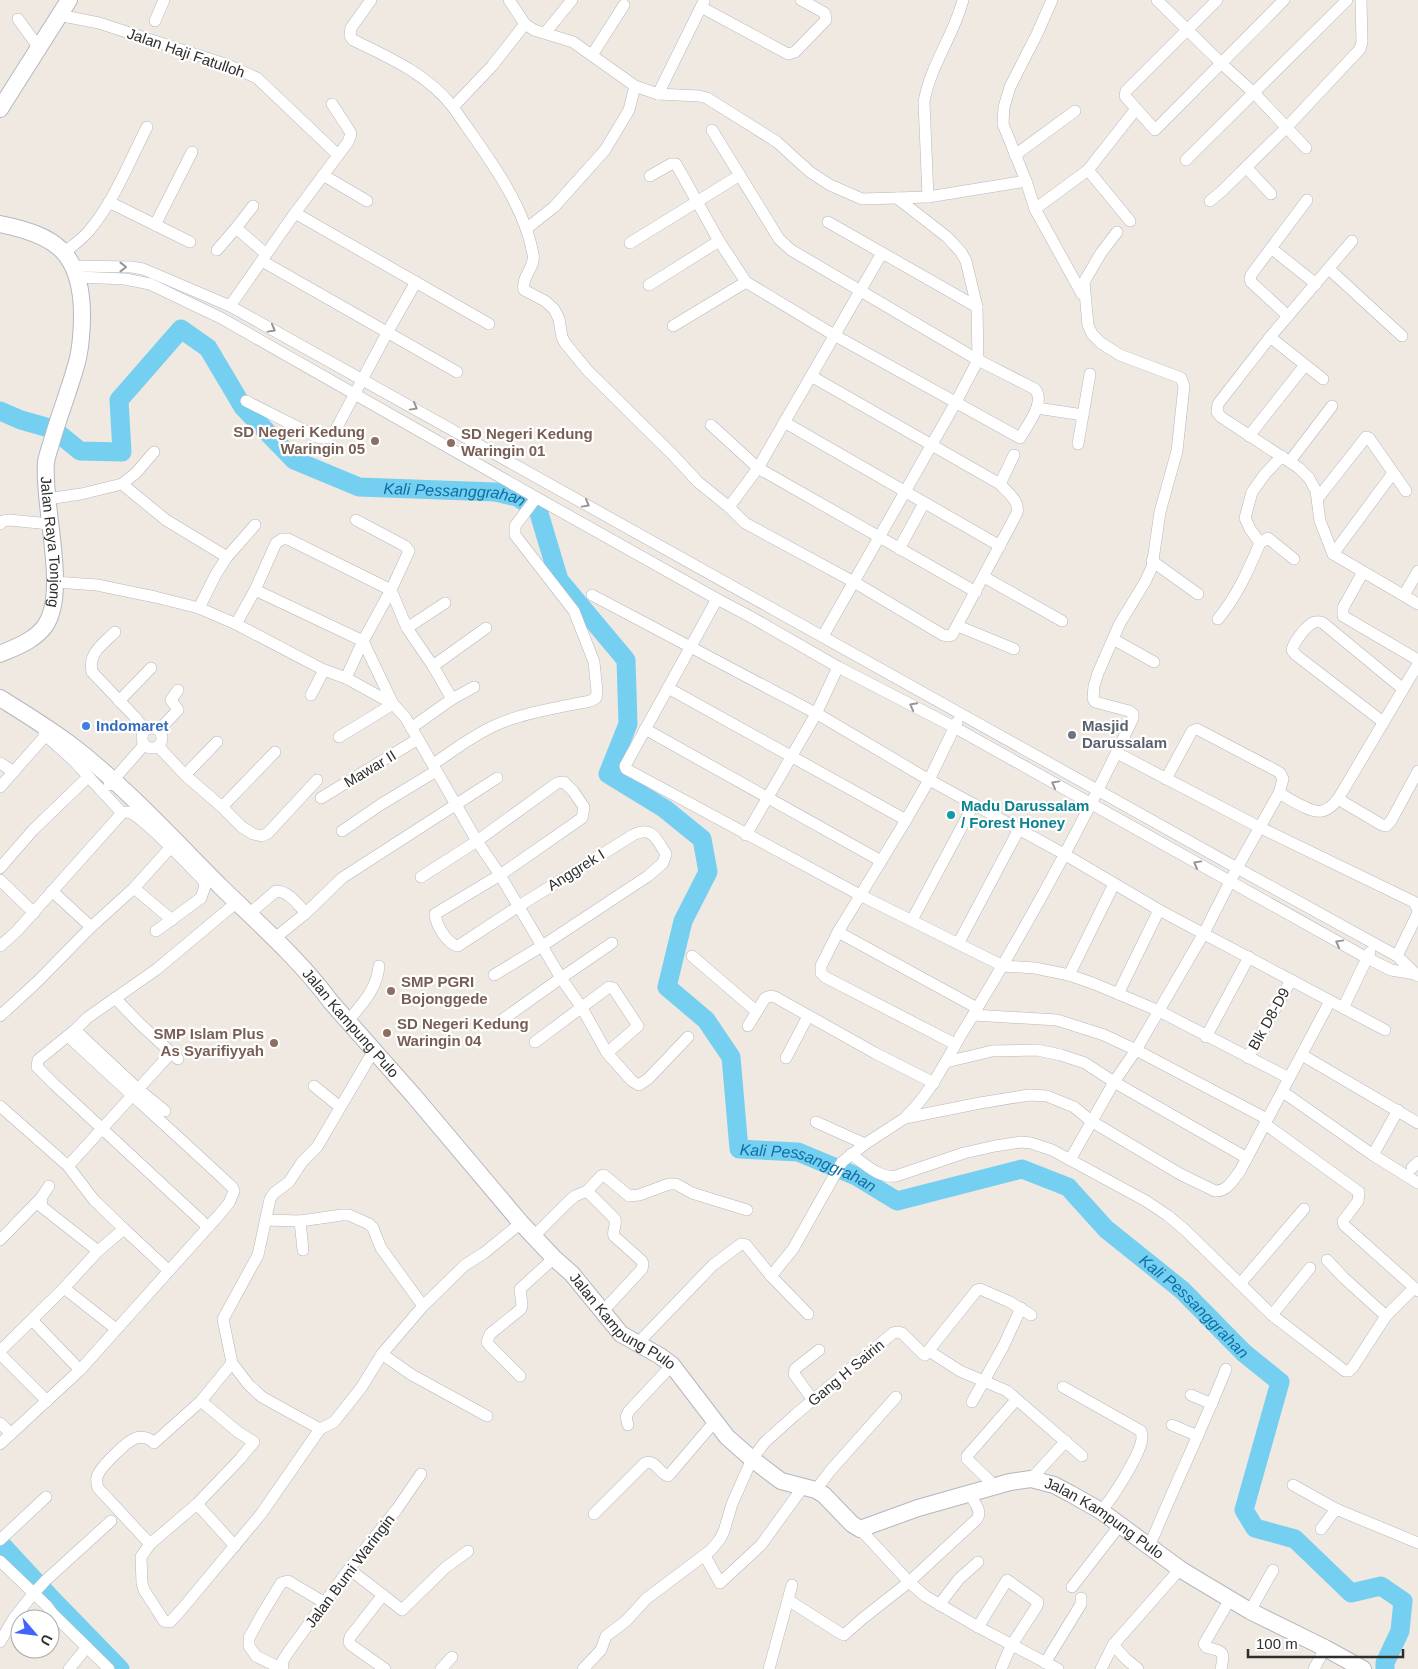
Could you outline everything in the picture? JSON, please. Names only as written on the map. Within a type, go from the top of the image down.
[{"type":"street","points":[[155,21],[164,0]]},
{"type":"street","points":[[370,0],[351,28],[350,36],[353,40],[412,69],[446,98],[453,107],[498,173],[526,229],[534,257],[523,284],[524,290],[545,301],[554,310],[559,319],[565,343],[588,371],[698,482],[730,507],[745,523],[854,582],[946,636],[952,635],[1019,510],[1017,502],[1000,484],[811,376]]},
{"type":"street","points":[[510,0],[525,24],[534,30],[572,42],[635,86],[658,94],[707,98],[777,142],[810,172],[823,181],[862,199],[928,197],[1026,181]]},
{"type":"street","points":[[545,33],[572,0]]},
{"type":"street","points":[[658,94],[703,3],[788,54],[795,52],[826,20],[823,12],[801,0]]},
{"type":"street","points":[[928,197],[924,102],[926,91],[963,0]]},
{"type":"street","points":[[1052,0],[1010,87],[1004,107],[1003,124],[1035,209],[1085,298]]},
{"type":"street","points":[[1157,0],[1254,94],[1306,148]]},
{"type":"street","points":[[1217,0],[1126,91],[1125,96],[1155,130],[1284,0]]},
{"type":"street","points":[[1186,160],[1347,0]]},
{"type":"street","points":[[1210,201],[1287,127],[1360,49],[1362,42],[1361,0]]},
{"type":"street","points":[[592,55],[624,5]]},
{"type":"street","points":[[0,109],[62,9]]},
{"type":"street","name":"Jalan Haji Fatulloh","points":[[62,9],[228,65],[257,78],[338,155]]},
{"type":"street","points":[[18,19],[39,48]]},
{"type":"street","points":[[453,107],[492,66],[525,24]]},
{"type":"street","points":[[526,229],[554,207],[605,150],[629,110],[635,86]]},
{"type":"street","points":[[230,306],[295,213],[348,142],[351,134],[332,104]]},
{"type":"street","points":[[1035,209],[1088,170],[1136,109]]},
{"type":"street","points":[[1015,155],[1075,111]]},
{"type":"street","points":[[64,252],[88,231],[109,202],[147,127]]},
{"type":"street","points":[[650,176],[671,164],[676,164],[719,241],[746,282],[834,335],[1020,438],[1037,408],[1039,396],[1035,389],[978,360],[860,292],[784,245],[712,130]]},
{"type":"street","points":[[155,225],[192,152]]},
{"type":"street","points":[[1246,167],[1271,194]]},
{"type":"street","points":[[1088,170],[1130,221]]},
{"type":"street","points":[[323,175],[367,201]]},
{"type":"street","points":[[630,243],[698,203],[740,175]]},
{"type":"street","points":[[823,636],[932,446],[978,360],[977,307],[962,252],[947,237],[897,198]]},
{"type":"street","points":[[1288,316],[1250,279],[1251,275],[1307,200]]},
{"type":"street","points":[[109,202],[190,242]]},
{"type":"street","points":[[217,250],[253,206]]},
{"type":"street","points":[[295,213],[489,324]]},
{"type":"street","points":[[828,222],[977,307]]},
{"type":"street","points":[[0,224],[34,232],[47,239],[64,252],[76,272]]},
{"type":"street","points":[[236,228],[264,257],[457,372]]},
{"type":"street","points":[[771,1276],[793,1250],[832,1178],[847,1158],[905,1118],[920,1103],[934,1083],[1064,854],[1117,753],[1133,718],[1129,711],[1096,703],[1094,692],[1098,673],[1113,639],[1151,572],[1160,512],[1177,451],[1184,386],[1181,378],[1120,355],[1101,343],[1092,334],[1088,325],[1084,282],[1101,253],[1118,232]]},
{"type":"street","points":[[649,285],[719,241]]},
{"type":"street","points":[[1352,241],[1270,337],[1216,408],[1221,417],[1286,459],[1309,478],[1318,498],[1320,521],[1333,554],[1418,604]]},
{"type":"street","points":[[1271,248],[1316,284]]},
{"type":"street","points":[[730,507],[758,468],[882,253]]},
{"type":"street","points":[[76,272],[132,267],[143,269],[230,306],[1374,943],[1397,956],[1417,975]]},
{"type":"street","points":[[1329,269],[1402,336]]},
{"type":"street","points":[[76,272],[150,284],[221,318],[536,503],[658,566],[751,616],[838,667],[954,727],[1367,958],[1391,970],[1417,975]]},
{"type":"street","name":"Jalan Raya Tonjong","points":[[0,654],[38,634],[45,626],[52,608],[54,582],[46,462],[57,421],[76,367],[82,331],[82,298],[76,272]]},
{"type":"street","points":[[246,400],[322,439],[327,438],[335,430],[416,282]]},
{"type":"street","points":[[673,326],[746,282]]},
{"type":"street","points":[[1270,337],[1323,379]]},
{"type":"street","points":[[1249,436],[1305,365]]},
{"type":"street","points":[[1078,444],[1090,374]]},
{"type":"street","points":[[1260,543],[1245,518],[1252,492],[1265,474],[1286,459],[1332,406]]},
{"type":"street","points":[[1037,408],[1083,416]]},
{"type":"street","points":[[784,422],[1000,546]]},
{"type":"street","points":[[711,425],[758,468],[976,592]]},
{"type":"street","points":[[1318,498],[1366,437],[1369,438],[1406,492]]},
{"type":"street","points":[[47,499],[81,494],[122,484],[136,473],[154,452]]},
{"type":"street","points":[[1000,484],[1014,455]]},
{"type":"street","points":[[1333,554],[1393,473]]},
{"type":"street","points":[[122,484],[166,520],[227,557]]},
{"type":"street","points":[[342,831],[481,733],[497,724],[596,698],[594,662],[574,612],[515,535],[515,526],[536,503],[555,487]]},
{"type":"street","points":[[899,549],[924,503]]},
{"type":"street","points":[[0,524],[3,521],[9,520],[50,524]]},
{"type":"street","points":[[346,678],[408,555],[408,549],[356,520]]},
{"type":"street","points":[[199,608],[227,557],[255,525]]},
{"type":"street","points":[[1218,619],[1229,605],[1248,572],[1260,543],[1268,538],[1294,559]]},
{"type":"street","points":[[236,624],[255,590],[276,543],[282,539],[288,539],[391,590],[408,628],[452,699]]},
{"type":"street","points":[[658,566],[667,550]]},
{"type":"street","points":[[1152,561],[1198,594]]},
{"type":"street","points":[[1404,595],[1418,571]]},
{"type":"street","points":[[1279,793],[1320,812],[1328,809],[1338,800],[1418,662],[1343,616],[1342,608],[1363,572]]},
{"type":"street","points":[[984,577],[1062,620]]},
{"type":"street","points":[[54,582],[97,585],[199,608],[236,624],[324,670],[346,678],[394,704]]},
{"type":"street","points":[[255,590],[363,641],[394,704],[418,739],[477,841],[500,874],[561,978],[582,1008],[607,1053],[632,1081],[639,1085],[644,1083],[688,1037]]},
{"type":"street","points":[[592,595],[816,714],[1160,910],[1385,1030]]},
{"type":"street","points":[[717,599],[625,766],[626,769],[860,895],[1002,966],[1035,968],[1069,975],[1095,984],[1159,1011],[1206,1037],[1289,1078]]},
{"type":"street","points":[[751,616],[759,600]]},
{"type":"street","points":[[408,628],[445,603]]},
{"type":"street","points":[[1384,722],[1296,655],[1292,650],[1294,643],[1311,624],[1316,621],[1324,623],[1403,689]]},
{"type":"street","points":[[958,626],[1014,649]]},
{"type":"street","points":[[433,666],[486,628]]},
{"type":"street","points":[[115,632],[93,655],[90,663],[92,672],[145,730]]},
{"type":"street","points":[[1113,639],[1154,662]]},
{"type":"street","points":[[746,835],[816,714],[838,667]]},
{"type":"street","points":[[119,701],[151,668]]},
{"type":"street","points":[[311,695],[324,670]]},
{"type":"street","points":[[411,728],[452,699],[474,687]]},
{"type":"street","points":[[668,688],[906,820]]},
{"type":"street","points":[[159,730],[178,710],[171,700],[178,690]]},
{"type":"street","name":"Jalan Kampung Pulo","points":[[0,698],[70,744],[108,786],[276,938],[300,963],[533,1237],[572,1274],[621,1334],[672,1365],[728,1437],[752,1459],[781,1481],[809,1489],[832,1502],[852,1524],[860,1529],[918,1508],[1010,1482],[1032,1479],[1054,1485],[1101,1511],[1180,1569],[1250,1611],[1363,1669]]},
{"type":"street","points":[[339,737],[394,704]]},
{"type":"street","points":[[0,708],[32,725],[46,735],[88,777],[108,786],[122,813]]},
{"type":"street","points":[[956,1044],[825,977],[821,973],[821,966],[838,932],[929,780],[961,714]]},
{"type":"street","points":[[150,727],[159,730],[162,738],[158,746],[151,748],[144,745],[142,737],[145,730],[150,727]]},
{"type":"street","points":[[645,729],[881,861]]},
{"type":"street","points":[[1070,1160],[1091,1121],[1136,1050],[1204,932],[1279,793],[1283,779],[1280,773],[1197,729],[1192,731],[1166,778]]},
{"type":"street","points":[[0,787],[46,735]]},
{"type":"street","name":"Mawar II","points":[[321,798],[418,739]]},
{"type":"street","points":[[184,775],[217,742]]},
{"type":"street","points":[[108,786],[144,745]]},
{"type":"street","points":[[158,746],[184,775],[222,807],[242,827],[253,834],[262,836],[268,833],[317,780]]},
{"type":"street","points":[[222,807],[275,752]]},
{"type":"street","points":[[1117,753],[1259,827],[1414,902],[1418,910],[1417,915],[1397,956]]},
{"type":"street","points":[[0,763],[14,772]]},
{"type":"street","points":[[1338,800],[1386,826],[1391,821],[1418,771]]},
{"type":"street","points":[[0,868],[33,830],[88,777]]},
{"type":"street","points":[[276,938],[306,913],[342,878],[497,778]]},
{"type":"street","points":[[421,877],[477,841],[557,783],[564,782],[584,807],[582,818],[500,874]]},
{"type":"street","points":[[912,920],[974,804]]},
{"type":"street","points":[[0,946],[34,913],[122,813],[131,812],[203,880],[205,886],[201,898],[156,931]]},
{"type":"street","points":[[958,944],[1019,829]]},
{"type":"street","name":"Anggrek I","points":[[500,874],[435,914],[436,920],[451,944],[458,946],[641,830],[647,831],[654,836],[666,854],[663,862],[648,876],[542,946]]},
{"type":"street","points":[[2,1008],[38,981],[91,927],[134,888],[170,848]]},
{"type":"street","points":[[0,880],[34,913]]},
{"type":"street","points":[[1069,975],[1114,884]]},
{"type":"street","points":[[134,888],[172,920]]},
{"type":"street","points":[[52,891],[91,927]]},
{"type":"street","points":[[249,914],[276,891],[288,894],[306,913]]},
{"type":"street","points":[[208,1227],[102,1130],[38,1067],[38,1060],[72,1033],[87,1018],[157,968],[237,902]]},
{"type":"street","points":[[1118,994],[1160,910]]},
{"type":"street","points":[[838,932],[975,1012],[1057,1020],[1104,1035],[1136,1050],[1266,1121],[1359,1192],[1358,1201],[1343,1222],[1344,1225],[1416,1289],[1386,1316],[1349,1371],[1341,1368],[1272,1316],[1185,1230],[1167,1215],[1146,1201],[1040,1145],[1021,1142],[964,1153],[888,1178],[847,1158]]},
{"type":"street","points":[[502,1020],[612,943]]},
{"type":"street","points":[[1344,1008],[1374,943]]},
{"type":"street","points":[[494,975],[542,946]]},
{"type":"street","points":[[692,956],[756,1011]]},
{"type":"street","points":[[1206,1037],[1249,957]]},
{"type":"street","points":[[348,1021],[370,994],[375,985],[379,966]]},
{"type":"street","name":"Blk D8-D9","points":[[1248,1058],[1291,980]]},
{"type":"street","points":[[535,1042],[612,988],[641,1023],[607,1053]]},
{"type":"street","points":[[748,1026],[765,998],[771,996],[934,1083]]},
{"type":"street","points":[[68,1166],[135,1093],[175,1056],[138,1023],[115,998]]},
{"type":"street","points":[[905,1118],[980,1102],[1030,1095],[1047,1096],[1074,1107],[1091,1121],[1180,1174],[1215,1191],[1220,1191],[1227,1188],[1240,1171],[1330,1001]]},
{"type":"street","points":[[786,1058],[808,1016]]},
{"type":"street","points":[[0,1444],[80,1370],[229,1203],[234,1191],[72,1033]]},
{"type":"street","points":[[320,1429],[262,1396],[248,1384],[232,1363],[223,1319],[258,1255],[270,1199],[274,1193],[288,1182],[302,1162],[317,1147],[374,1050]]},
{"type":"street","points":[[946,1062],[992,1051],[1037,1050],[1061,1055],[1085,1063],[1114,1082],[1247,1158]]},
{"type":"street","points":[[1302,1055],[1418,1122]]},
{"type":"street","points":[[314,1086],[340,1107]]},
{"type":"street","points":[[1283,1092],[1372,1155],[1418,1183]]},
{"type":"street","points":[[135,1093],[165,1111]]},
{"type":"street","points":[[0,1106],[68,1166],[94,1200],[169,1271]]},
{"type":"street","points":[[1372,1155],[1398,1110]]},
{"type":"street","points":[[816,1122],[865,1144]]},
{"type":"street","points":[[533,1237],[575,1196],[587,1191],[604,1175],[630,1196],[639,1196],[669,1184],[676,1184],[692,1193],[747,1210]]},
{"type":"street","points":[[0,1240],[41,1198],[49,1186]]},
{"type":"street","points":[[587,1191],[615,1219],[614,1236],[644,1264],[642,1269],[603,1312]]},
{"type":"street","points":[[41,1198],[42,1207],[98,1251]]},
{"type":"street","points":[[1240,1284],[1304,1208]]},
{"type":"street","points":[[266,1220],[300,1221],[349,1215],[370,1224],[382,1248],[423,1306]]},
{"type":"street","points":[[300,1221],[303,1250]]},
{"type":"street","points":[[201,1401],[238,1432],[254,1442],[197,1504],[150,1544],[142,1558],[142,1583],[144,1590],[164,1621],[167,1622],[170,1622],[182,1609],[235,1546],[270,1502],[320,1429],[334,1422],[361,1388],[382,1354],[423,1306],[465,1265],[484,1253],[521,1223]]},
{"type":"street","points":[[47,1401],[0,1353],[98,1251],[124,1230]]},
{"type":"street","points":[[637,1344],[713,1265],[741,1244],[746,1245],[771,1276],[808,1314]]},
{"type":"street","points":[[520,1376],[490,1346],[488,1338],[490,1334],[520,1309],[522,1305],[520,1289],[554,1258]]},
{"type":"street","points":[[1327,1260],[1386,1316]]},
{"type":"street","points":[[1272,1316],[1310,1268]]},
{"type":"street","points":[[64,1288],[116,1329]]},
{"type":"street","points":[[1031,1314],[980,1289],[977,1290],[929,1351],[960,1371],[1007,1391],[1082,1456]]},
{"type":"street","points":[[972,1402],[1003,1347],[1021,1308]]},
{"type":"street","points":[[32,1320],[80,1370]]},
{"type":"street","name":"Gang H Sairin","points":[[583,1669],[601,1650],[608,1634],[626,1620],[653,1593],[705,1556],[720,1539],[732,1504],[752,1459],[765,1442],[893,1333],[898,1332],[902,1334],[922,1354],[925,1355],[929,1351]]},
{"type":"street","points":[[814,1400],[794,1374],[794,1371],[819,1350]]},
{"type":"street","points":[[382,1354],[412,1375],[487,1416]]},
{"type":"street","points":[[150,1544],[98,1488],[97,1475],[100,1469],[136,1438],[142,1437],[154,1443],[201,1401],[232,1363]]},
{"type":"street","points":[[628,1426],[626,1417],[628,1411],[672,1365]]},
{"type":"street","points":[[1149,1547],[1226,1369]]},
{"type":"street","points":[[1063,1387],[1141,1431],[1142,1439],[1137,1453],[1117,1490],[1101,1511]]},
{"type":"street","points":[[1191,1395],[1212,1404]]},
{"type":"street","points":[[705,1556],[720,1583],[761,1545],[809,1489],[835,1464],[896,1397]]},
{"type":"street","points":[[996,1487],[967,1459],[967,1456],[1016,1400]]},
{"type":"street","points":[[594,1514],[645,1462],[652,1462],[664,1475],[668,1476],[716,1420]]},
{"type":"street","points":[[0,1424],[11,1434]]},
{"type":"street","points":[[1172,1425],[1198,1436]]},
{"type":"street","points":[[1032,1479],[1066,1441]]},
{"type":"street","name":"Jalan Bumi Waringin","points":[[282,1669],[282,1662],[289,1651],[397,1509],[421,1474]]},
{"type":"street","points":[[1293,1485],[1336,1509],[1418,1544]]},
{"type":"street","points":[[788,1600],[844,1634],[908,1582],[979,1516],[980,1512],[969,1493]]},
{"type":"street","points":[[2,1538],[46,1498]]},
{"type":"street","points":[[197,1504],[235,1546]]},
{"type":"street","points":[[1321,1529],[1336,1509]]},
{"type":"street","points":[[0,1642],[14,1618],[38,1588],[111,1521]]},
{"type":"street","points":[[1072,1587],[1120,1525]]},
{"type":"street","points":[[860,1529],[908,1582],[925,1596],[978,1628],[1058,1669]]},
{"type":"street","points":[[349,1570],[402,1610],[445,1568],[468,1551]]},
{"type":"street","points":[[0,1561],[38,1588],[86,1647],[109,1669]]},
{"type":"street","points":[[939,1605],[958,1579],[978,1562]]},
{"type":"street","points":[[1101,1669],[1113,1645],[1180,1569]]},
{"type":"street","points":[[1250,1611],[1273,1570]]},
{"type":"street","points":[[282,1669],[256,1656],[249,1646],[249,1638],[256,1624],[281,1583],[288,1580],[325,1603]]},
{"type":"street","points":[[978,1628],[1005,1581],[1009,1581],[1038,1602],[1001,1669]]},
{"type":"street","points":[[769,1669],[792,1585]]},
{"type":"street","points":[[383,1595],[350,1637],[349,1642],[350,1645],[385,1669]]},
{"type":"street","points":[[1046,1663],[1082,1598]]},
{"type":"street","points":[[1221,1669],[1223,1653],[1206,1647],[1204,1644],[1230,1599]]},
{"type":"street","points":[[1113,1645],[1138,1669]]},
{"type":"street","points":[[69,1669],[86,1647]]},
{"type":"street","points":[[1314,1669],[1325,1648]]},
{"type":"street","points":[[441,1669],[452,1657]]},
{"type":"waterway","name":"Kali Pessanggrahan","points":[[0,411],[21,420],[53,429],[80,451],[122,452],[119,400],[181,329],[208,348],[243,407],[294,460],[359,487],[495,492],[517,497],[538,510],[559,580],[626,660],[628,724],[608,774],[665,809],[702,839],[708,872],[683,921],[667,987],[706,1020],[731,1057],[739,1149],[798,1152],[856,1176],[897,1201],[1022,1169],[1068,1187],[1106,1229],[1182,1290],[1244,1353],[1280,1382],[1244,1510],[1255,1528],[1295,1539],[1351,1593],[1381,1586],[1403,1601],[1400,1631],[1385,1663],[1385,1669]]},
{"type":"waterway","points":[[0,1543],[120,1669]]},
{"type":"place","name":"SD Negeri Kedung Waringin 05","points":[[375,441]]},
{"type":"place","name":"SD Negeri Kedung Waringin 01","points":[[451,443]]},
{"type":"place","name":"Indomaret","points":[[86,726]]},
{"type":"place","name":"Masjid Darussalam","points":[[1072,735]]},
{"type":"place","name":"Madu Darussalam / Forest Honey","points":[[951,815]]},
{"type":"place","name":"SMP PGRI Bojonggede","points":[[391,991]]},
{"type":"place","name":"SD Negeri Kedung Waringin 04","points":[[387,1033]]},
{"type":"place","name":"SMP Islam Plus As Syarifiyyah","points":[[274,1043]]}]
